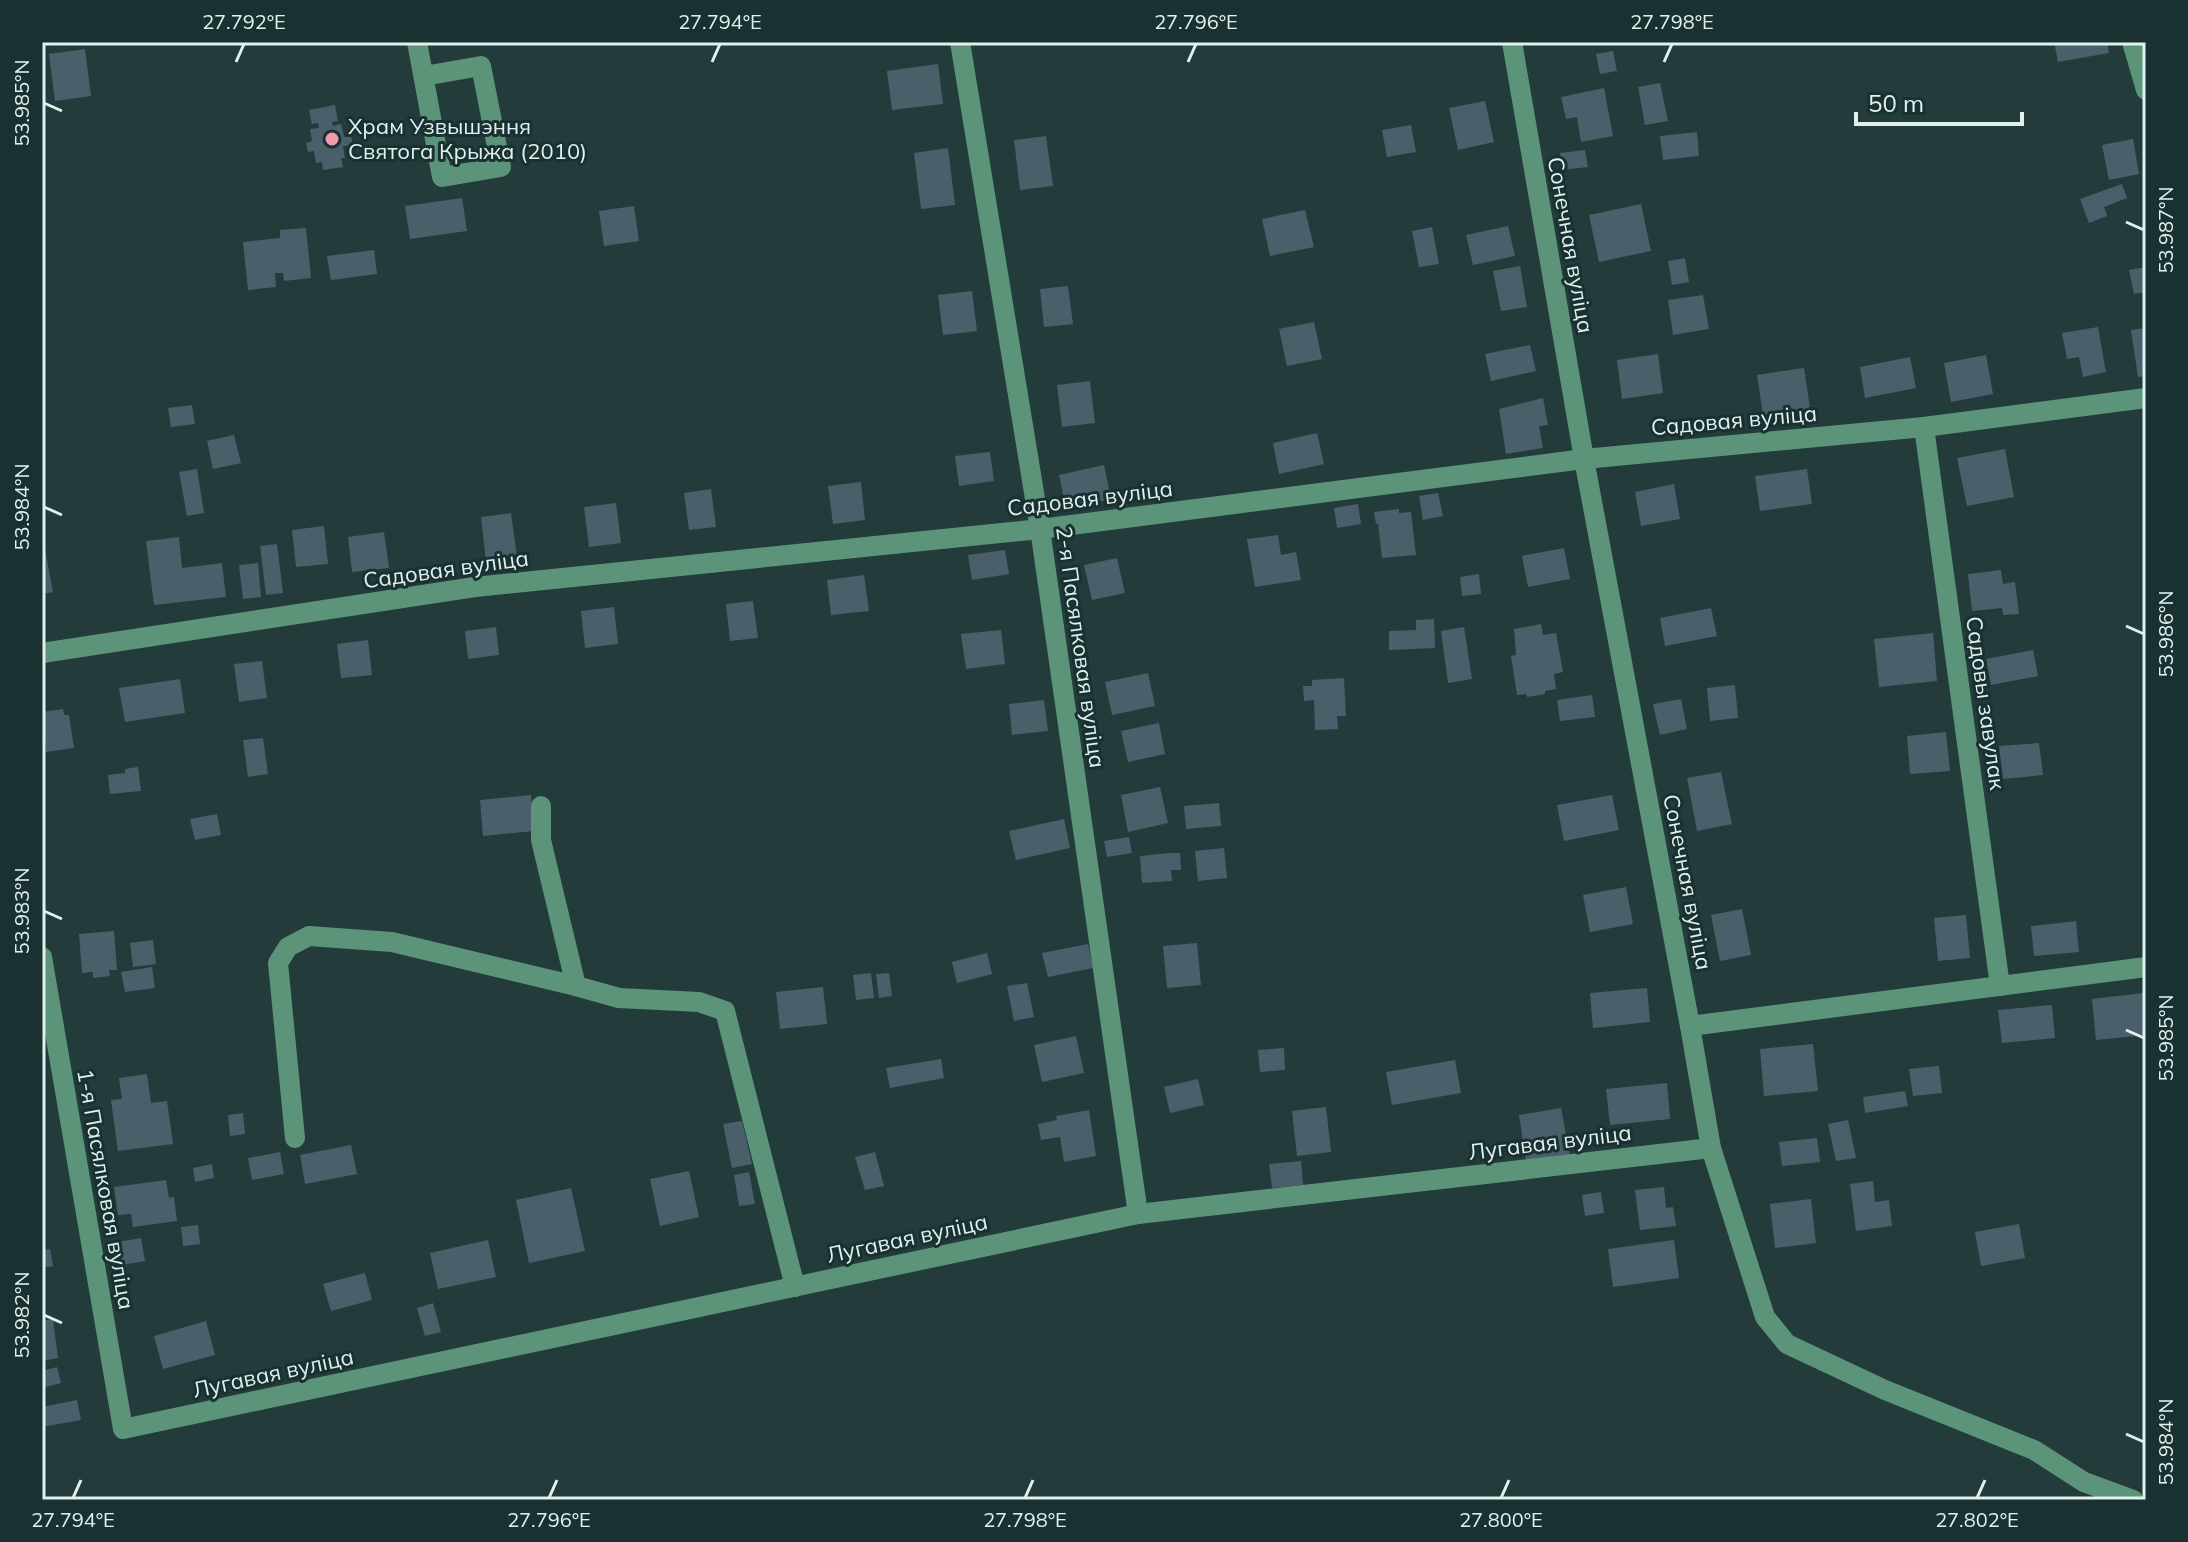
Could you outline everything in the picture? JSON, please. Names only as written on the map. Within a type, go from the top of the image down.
[{"type":"street","points":[[417,42],[442,177],[501,167],[481,66],[424,76]]},
{"type":"street","name":"2-я Пасялковая вуліца","points":[[960,42],[1040,529],[1138,1214]]},
{"type":"street","name":"Сонечная вуліца","points":[[1512,42],[1584,459],[1711,1148],[1765,1317],[1787,1344],[1885,1390],[2034,1450],[2084,1482],[2133,1500]]},
{"type":"street","points":[[2132,42],[2146,90]]},
{"type":"street","name":"Садовая вуліца","points":[[42,653],[475,587],[1040,529],[1584,459],[1924,427],[2146,398]]},
{"type":"street","name":"Садовы завулак","points":[[1924,427],[2000,986]]},
{"type":"street","points":[[541,806],[541,840],[576,986]]},
{"type":"street","points":[[295,1138],[278,963],[288,947],[309,936],[392,942],[619,998],[699,1002],[725,1011],[795,1287]]},
{"type":"street","name":"1-я Пасялковая вуліца","points":[[42,957],[123,1429]]},
{"type":"street","points":[[1690,1026],[2146,967]]},
{"type":"street","name":"Лугавая вуліца","points":[[123,1429],[1138,1214],[1711,1148]]},
{"type":"building","points":[[2054,42],[2107,42],[2109,53],[2058,62]]},
{"type":"building","points":[[85,49],[91,96],[55,101],[49,54]]},
{"type":"building","points":[[1613,51],[1617,71],[1600,74],[1596,54]]},
{"type":"building","points":[[938,64],[943,104],[892,110],[887,71]]},
{"type":"building","points":[[1660,83],[1668,121],[1645,125],[1638,87]]},
{"type":"building","points":[[1604,88],[1613,136],[1581,142],[1577,117],[1566,119],[1561,97]]},
{"type":"building","points":[[1485,101],[1494,142],[1458,150],[1449,108]]},
{"type":"building","name":"Храм Узвышэння Святога Крыжа (2010)","points":[[335,105],[338,121],[332,122],[333,126],[341,124],[344,137],[351,135],[353,145],[343,146],[343,167],[323,170],[322,162],[316,163],[314,151],[308,152],[306,143],[312,141],[310,129],[319,128],[318,123],[312,124],[309,110]]},
{"type":"building","points":[[1411,125],[1416,152],[1387,157],[1382,130]]},
{"type":"building","points":[[1697,132],[1699,156],[1663,160],[1660,136]]},
{"type":"building","points":[[1046,136],[1053,186],[1020,190],[1014,140]]},
{"type":"building","points":[[2133,139],[2139,174],[2109,180],[2102,145]]},
{"type":"building","points":[[948,148],[955,205],[921,209],[914,153]]},
{"type":"building","points":[[1585,150],[1588,167],[1562,170],[1560,153]]},
{"type":"building","points":[[2122,184],[2127,198],[2104,207],[2107,216],[2089,223],[2080,199]]},
{"type":"building","points":[[462,198],[467,231],[410,239],[405,206]]},
{"type":"building","points":[[1641,204],[1651,251],[1599,262],[1589,215]]},
{"type":"building","points":[[634,206],[639,241],[604,246],[599,211]]},
{"type":"building","points":[[1305,210],[1314,247],[1270,256],[1262,219]]},
{"type":"building","points":[[1508,226],[1515,256],[1473,265],[1466,235]]},
{"type":"building","points":[[1432,227],[1439,264],[1419,267],[1412,231]]},
{"type":"building","points":[[306,228],[311,278],[284,281],[283,273],[275,273],[276,287],[248,290],[243,242],[280,238],[280,230]]},
{"type":"building","points":[[374,250],[377,274],[331,280],[327,256]]},
{"type":"building","points":[[1685,258],[1689,282],[1672,285],[1668,261]]},
{"type":"building","points":[[1520,266],[1527,307],[1501,311],[1493,271]]},
{"type":"building","points":[[2146,267],[2146,292],[2134,294],[2129,270]]},
{"type":"building","points":[[1068,286],[1073,324],[1044,327],[1040,289]]},
{"type":"building","points":[[972,291],[977,331],[943,335],[938,295]]},
{"type":"building","points":[[1703,295],[1709,329],[1673,335],[1668,300]]},
{"type":"building","points":[[1314,322],[1322,359],[1287,366],[1279,329]]},
{"type":"building","points":[[2098,327],[2106,372],[2083,377],[2079,357],[2067,359],[2062,333]]},
{"type":"building","points":[[2146,328],[2146,376],[2138,377],[2131,330]]},
{"type":"building","points":[[1530,345],[1536,371],[1491,381],[1485,354]]},
{"type":"building","points":[[1658,354],[1663,393],[1622,399],[1617,360]]},
{"type":"building","points":[[1986,355],[1993,394],[1951,402],[1944,363]]},
{"type":"building","points":[[1910,357],[1916,388],[1865,398],[1860,367]]},
{"type":"building","points":[[1804,368],[1811,415],[1764,422],[1757,375]]},
{"type":"building","points":[[1090,381],[1095,423],[1062,427],[1057,385]]},
{"type":"building","points":[[1543,398],[1548,425],[1539,426],[1543,448],[1506,454],[1499,409]]},
{"type":"building","points":[[192,405],[195,424],[171,427],[168,408]]},
{"type":"building","points":[[1317,433],[1324,464],[1279,474],[1273,443]]},
{"type":"building","points":[[234,435],[241,463],[213,469],[207,441]]},
{"type":"building","points":[[2005,449],[2014,497],[1967,506],[1957,458]]},
{"type":"building","points":[[990,452],[994,481],[959,486],[955,456]]},
{"type":"building","points":[[1104,465],[1111,499],[1066,509],[1059,475]]},
{"type":"building","points":[[197,469],[204,513],[187,516],[179,472]]},
{"type":"building","points":[[1807,469],[1812,504],[1760,511],[1755,476]]},
{"type":"building","points":[[861,482],[865,520],[833,524],[828,486]]},
{"type":"building","points":[[1674,484],[1680,519],[1641,526],[1635,492]]},
{"type":"building","points":[[711,489],[716,527],[689,530],[684,493]]},
{"type":"building","points":[[1438,493],[1443,516],[1423,520],[1419,496]]},
{"type":"building","points":[[616,503],[621,543],[589,547],[584,507]]},
{"type":"building","points":[[1358,504],[1361,524],[1337,528],[1334,508]]},
{"type":"building","points":[[1399,509],[1399,513],[1411,512],[1416,555],[1382,558],[1374,512]]},
{"type":"building","points":[[511,513],[517,557],[486,561],[481,517]]},
{"type":"building","points":[[324,526],[328,564],[296,567],[292,530]]},
{"type":"building","points":[[384,532],[389,568],[352,572],[348,537]]},
{"type":"building","points":[[1278,535],[1281,555],[1296,552],[1301,580],[1255,587],[1247,539]]},
{"type":"building","points":[[179,537],[182,568],[222,563],[226,597],[154,605],[146,541]]},
{"type":"building","points":[[277,544],[283,593],[266,595],[260,546]]},
{"type":"building","points":[[1564,548],[1570,579],[1528,587],[1522,556]]},
{"type":"building","points":[[45,549],[53,592],[42,594],[42,550]]},
{"type":"building","points":[[1005,550],[1009,574],[972,580],[968,555]]},
{"type":"building","points":[[1117,558],[1125,593],[1092,600],[1084,565]]},
{"type":"building","points":[[258,563],[261,597],[243,599],[239,565]]},
{"type":"building","points":[[2001,570],[2003,584],[2015,582],[2019,614],[2003,615],[2002,608],[1972,611],[1968,574]]},
{"type":"building","points":[[1479,574],[1481,594],[1462,596],[1460,577]]},
{"type":"building","points":[[864,575],[869,611],[831,615],[827,580]]},
{"type":"building","points":[[753,601],[758,638],[730,641],[726,604]]},
{"type":"building","points":[[614,607],[618,644],[585,648],[581,611]]},
{"type":"building","points":[[1711,608],[1717,636],[1665,646],[1660,618]]},
{"type":"building","points":[[1434,619],[1435,648],[1389,650],[1389,631],[1416,630],[1416,620]]},
{"type":"building","points":[[1541,624],[1543,635],[1556,633],[1563,672],[1554,674],[1556,689],[1527,697],[1526,694],[1517,695],[1511,656],[1516,655],[1514,629]]},
{"type":"building","points":[[496,627],[499,655],[468,659],[465,631]]},
{"type":"building","points":[[1464,627],[1472,679],[1448,683],[1441,631]]},
{"type":"building","points":[[1001,630],[1005,664],[966,669],[961,634]]},
{"type":"building","points":[[1933,633],[1937,681],[1879,687],[1874,639]]},
{"type":"building","points":[[368,640],[372,675],[341,678],[337,644]]},
{"type":"building","points":[[2033,650],[2038,676],[1991,685],[1986,659]]},
{"type":"building","points":[[262,661],[267,698],[239,702],[234,664]]},
{"type":"building","points":[[1148,673],[1155,706],[1112,715],[1105,682]]},
{"type":"building","points":[[1344,678],[1346,716],[1337,716],[1338,729],[1315,730],[1314,700],[1304,701],[1303,686],[1312,686],[1312,680]]},
{"type":"building","points":[[180,679],[185,713],[125,722],[119,688]]},
{"type":"building","points":[[1735,685],[1738,718],[1710,721],[1707,688]]},
{"type":"building","points":[[1592,695],[1595,717],[1560,721],[1557,700]]},
{"type":"building","points":[[1681,699],[1687,729],[1660,735],[1653,704]]},
{"type":"building","points":[[1044,700],[1048,731],[1012,735],[1009,704]]},
{"type":"building","points":[[63,709],[64,715],[69,715],[74,748],[46,752],[42,712]]},
{"type":"building","points":[[1159,723],[1165,754],[1128,762],[1121,731]]},
{"type":"building","points":[[1946,732],[1950,771],[1910,774],[1907,736]]},
{"type":"building","points":[[263,738],[268,774],[248,777],[243,740]]},
{"type":"building","points":[[2039,743],[2043,775],[2003,779],[1999,746]]},
{"type":"building","points":[[138,767],[141,791],[110,794],[108,775],[125,773],[125,769]]},
{"type":"building","points":[[1721,772],[1732,824],[1697,831],[1687,778]]},
{"type":"building","points":[[1160,787],[1168,823],[1128,832],[1121,795]]},
{"type":"building","points":[[531,795],[534,831],[483,836],[480,800]]},
{"type":"building","points":[[1612,795],[1619,830],[1564,841],[1557,805]]},
{"type":"building","points":[[1219,803],[1221,826],[1186,829],[1184,806]]},
{"type":"building","points":[[217,814],[221,835],[195,840],[190,819]]},
{"type":"building","points":[[1064,819],[1070,848],[1016,860],[1009,831]]},
{"type":"building","points":[[1129,837],[1132,853],[1107,857],[1104,841]]},
{"type":"building","points":[[1224,848],[1227,878],[1198,881],[1195,851]]},
{"type":"building","points":[[1180,853],[1181,870],[1171,870],[1172,881],[1142,883],[1140,856]]},
{"type":"building","points":[[1626,887],[1633,924],[1590,932],[1583,895]]},
{"type":"building","points":[[1742,909],[1751,955],[1720,961],[1711,915]]},
{"type":"building","points":[[1966,915],[1970,958],[1938,961],[1934,918]]},
{"type":"building","points":[[2076,921],[2079,952],[2034,956],[2031,926]]},
{"type":"building","points":[[114,931],[117,970],[109,970],[110,976],[93,978],[93,972],[82,973],[79,934]]},
{"type":"building","points":[[153,940],[156,964],[133,967],[130,943]]},
{"type":"building","points":[[1197,943],[1201,985],[1167,988],[1163,946]]},
{"type":"building","points":[[1088,944],[1093,968],[1048,977],[1042,953]]},
{"type":"building","points":[[987,953],[992,974],[957,983],[952,962]]},
{"type":"building","points":[[152,967],[155,988],[125,992],[121,972]]},
{"type":"building","points":[[871,973],[874,998],[856,1000],[853,975]]},
{"type":"building","points":[[889,973],[892,996],[879,998],[876,974]]},
{"type":"building","points":[[1027,983],[1034,1017],[1014,1021],[1007,986]]},
{"type":"building","points":[[823,987],[827,1024],[780,1029],[776,992]]},
{"type":"building","points":[[1647,988],[1650,1022],[1593,1028],[1590,993]]},
{"type":"building","points":[[2143,993],[2146,1035],[2096,1040],[2092,999]]},
{"type":"building","points":[[2052,1005],[2055,1038],[2002,1043],[1998,1010]]},
{"type":"building","points":[[1076,1036],[1084,1073],[1042,1082],[1034,1045]]},
{"type":"building","points":[[1813,1044],[1818,1091],[1764,1096],[1760,1049]]},
{"type":"building","points":[[1284,1048],[1285,1070],[1260,1072],[1258,1050]]},
{"type":"building","points":[[941,1059],[944,1078],[890,1088],[886,1068]]},
{"type":"building","points":[[1455,1060],[1461,1093],[1392,1105],[1386,1072]]},
{"type":"building","points":[[1939,1066],[1942,1093],[1913,1096],[1909,1069]]},
{"type":"building","points":[[147,1074],[151,1103],[167,1101],[173,1144],[118,1151],[111,1100],[122,1099],[119,1078]]},
{"type":"building","points":[[1198,1079],[1204,1105],[1170,1113],[1164,1087]]},
{"type":"building","points":[[1667,1083],[1670,1119],[1610,1125],[1606,1089]]},
{"type":"building","points":[[1905,1091],[1908,1106],[1865,1113],[1863,1097]]},
{"type":"building","points":[[1326,1107],[1331,1152],[1297,1156],[1292,1111]]},
{"type":"building","points":[[1561,1108],[1571,1160],[1527,1168],[1519,1115]]},
{"type":"building","points":[[1089,1110],[1096,1156],[1064,1162],[1060,1137],[1041,1140],[1038,1124],[1057,1120],[1056,1116]]},
{"type":"building","points":[[243,1113],[245,1134],[230,1136],[228,1115]]},
{"type":"building","points":[[1848,1120],[1856,1158],[1836,1161],[1828,1124]]},
{"type":"building","points":[[742,1121],[752,1164],[732,1168],[723,1124]]},
{"type":"building","points":[[1817,1138],[1820,1162],[1782,1166],[1779,1142]]},
{"type":"building","points":[[351,1145],[357,1174],[305,1184],[300,1155]]},
{"type":"building","points":[[280,1152],[284,1174],[252,1180],[248,1158]]},
{"type":"building","points":[[875,1152],[884,1186],[865,1190],[855,1157]]},
{"type":"building","points":[[1301,1161],[1303,1185],[1272,1188],[1269,1164]]},
{"type":"building","points":[[212,1164],[214,1178],[195,1182],[193,1168]]},
{"type":"building","points":[[689,1171],[699,1217],[660,1226],[650,1179]]},
{"type":"building","points":[[749,1172],[755,1204],[739,1206],[734,1175]]},
{"type":"building","points":[[166,1180],[169,1198],[174,1197],[177,1221],[133,1227],[131,1214],[118,1215],[114,1187]]},
{"type":"building","points":[[1873,1181],[1875,1202],[1889,1200],[1892,1226],[1856,1231],[1850,1184]]},
{"type":"building","points":[[1664,1187],[1666,1208],[1673,1207],[1676,1226],[1640,1230],[1635,1190]]},
{"type":"building","points":[[571,1188],[585,1251],[529,1263],[516,1200]]},
{"type":"building","points":[[1601,1192],[1604,1213],[1585,1216],[1582,1195]]},
{"type":"building","points":[[1811,1199],[1816,1243],[1775,1248],[1770,1204]]},
{"type":"building","points":[[2019,1224],[2025,1258],[1981,1266],[1975,1232]]},
{"type":"building","points":[[198,1225],[200,1244],[183,1246],[181,1227]]},
{"type":"building","points":[[141,1238],[145,1261],[122,1265],[118,1242]]},
{"type":"building","points":[[488,1240],[496,1277],[438,1289],[430,1253]]},
{"type":"building","points":[[1674,1240],[1679,1278],[1613,1287],[1608,1249]]},
{"type":"building","points":[[50,1249],[53,1266],[42,1268],[42,1250]]},
{"type":"building","points":[[365,1273],[372,1300],[331,1311],[323,1284]]},
{"type":"building","points":[[433,1303],[441,1332],[425,1336],[417,1308]]},
{"type":"building","points":[[53,1319],[58,1358],[42,1361],[42,1321]]},
{"type":"building","points":[[206,1321],[215,1355],[163,1369],[154,1336]]},
{"type":"building","points":[[57,1367],[61,1383],[42,1388],[42,1371]]},
{"type":"building","points":[[77,1400],[81,1420],[42,1427],[42,1407]]},
{"type":"place","name":"Храм Узвышэння Святога Крыжа (2010)","points":[[332,139]]}]
